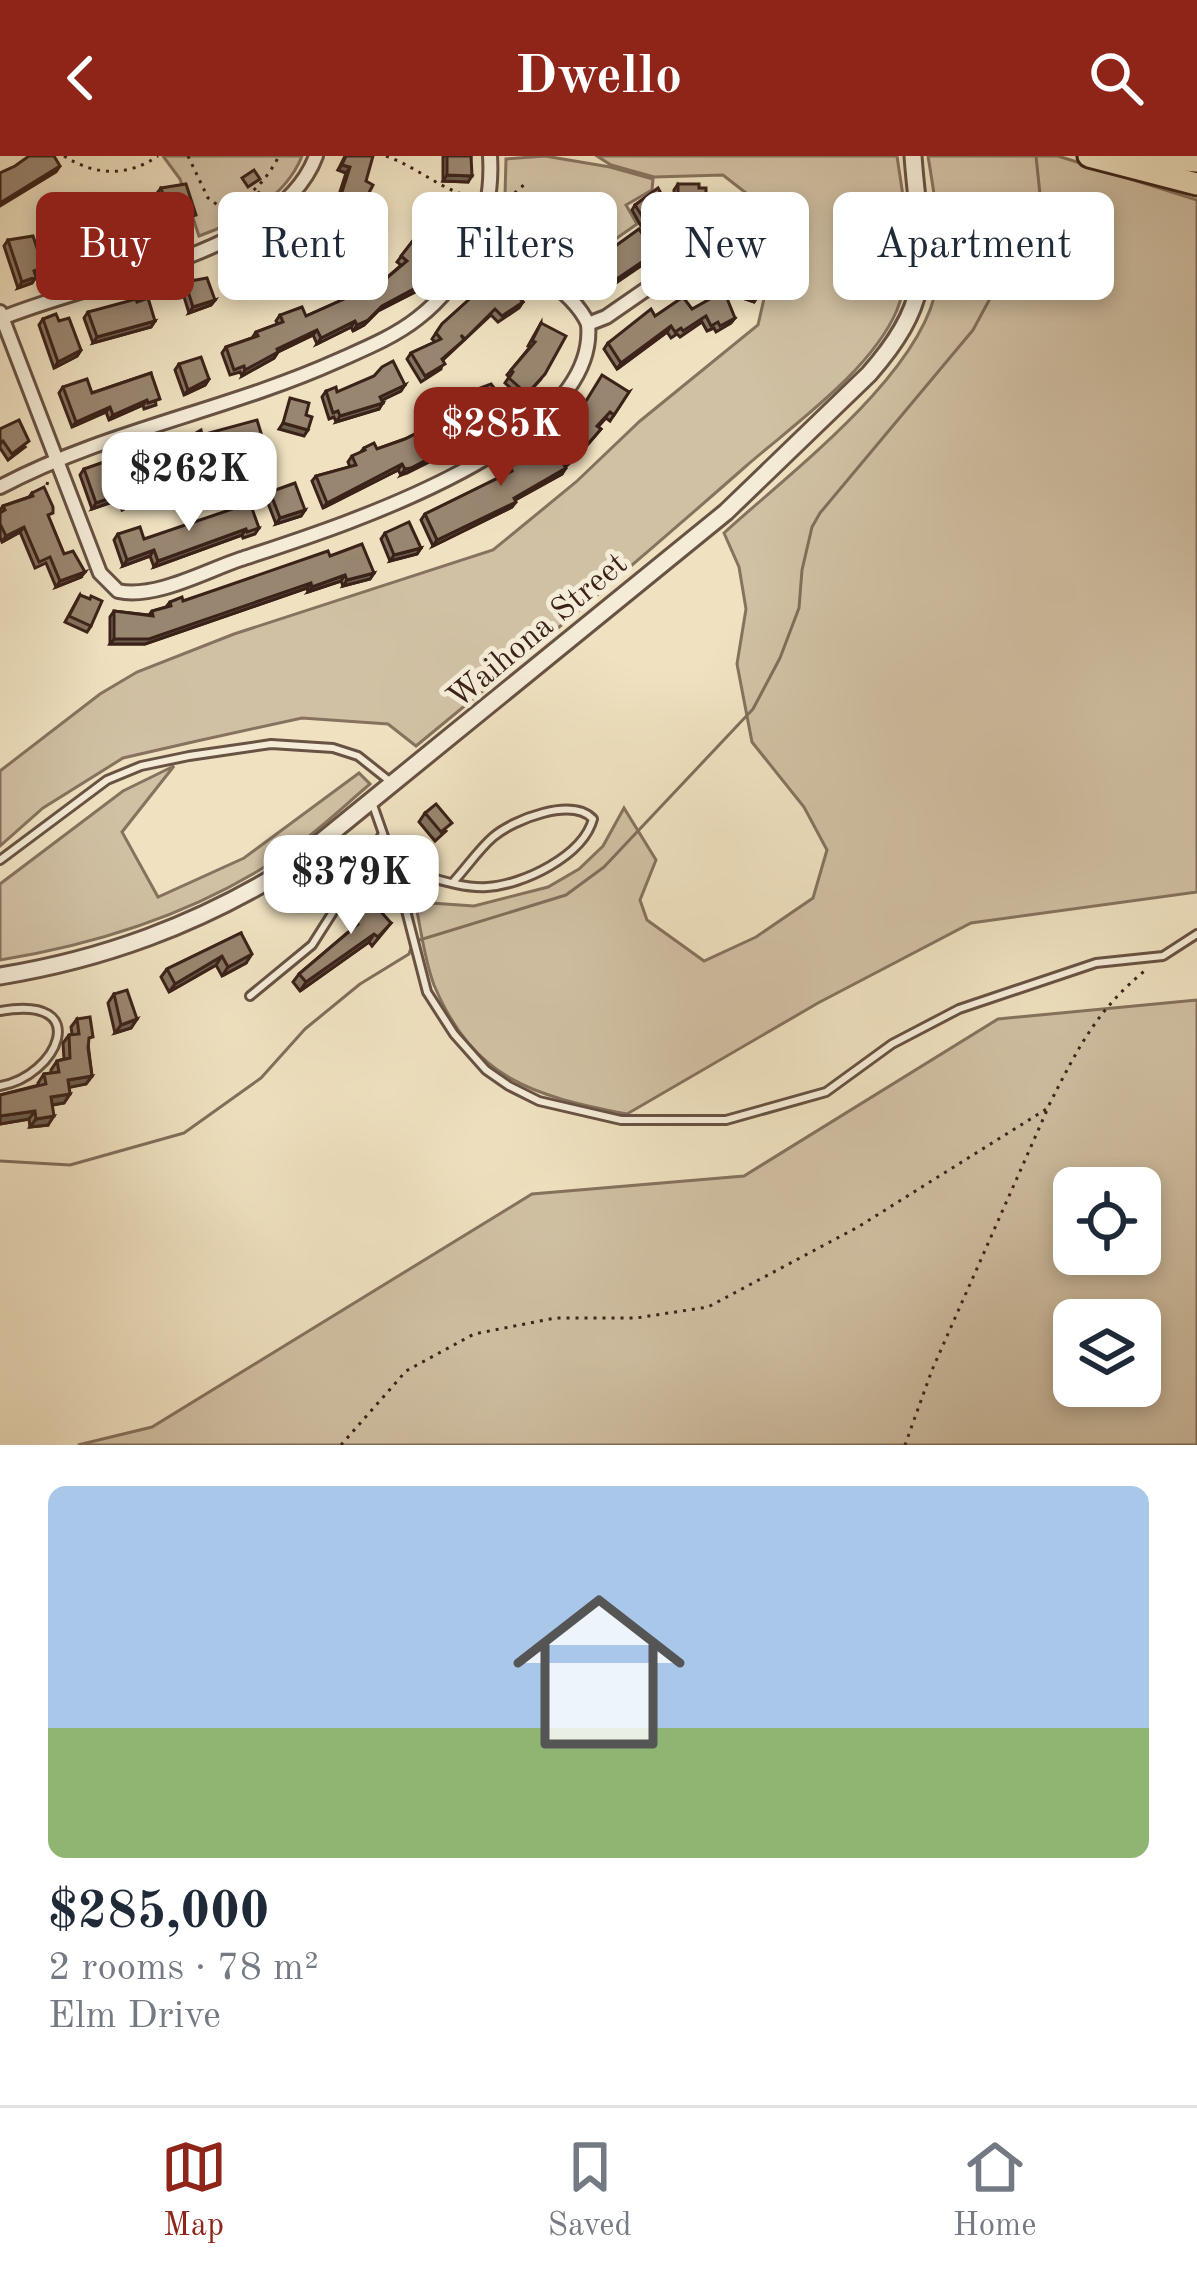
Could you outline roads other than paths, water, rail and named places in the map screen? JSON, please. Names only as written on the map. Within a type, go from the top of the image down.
[{"type":"highway","points":[[1089,156],[1197,184]]},
{"type":"highway","points":[[1133,156],[1197,160]]},
{"type":"street","points":[[316,156],[291,198],[244,232],[1,316],[105,580],[122,592],[146,591],[354,519],[502,448],[528,431],[566,391],[587,350],[588,324],[571,300]]},
{"type":"street","points":[[489,192],[490,156]]},
{"type":"street","name":"Waihona Street","points":[[0,976],[121,950],[241,898],[286,870],[726,512],[891,350],[912,314],[922,274],[923,239],[913,156]]},
{"type":"street","points":[[588,324],[641,292]]},
{"type":"street","points":[[0,487],[57,462],[269,389],[397,332],[437,300]]},
{"type":"lane","points":[[0,860],[107,780],[141,766],[189,756],[271,744],[333,748],[358,756],[394,785]]},
{"type":"lane","points":[[372,803],[395,868],[427,992],[454,1034],[486,1070],[539,1101],[621,1120],[726,1120],[826,1092],[892,1044],[959,1009],[1096,963],[1163,956],[1197,934]]},
{"type":"lane","points":[[395,868],[485,888],[547,868],[580,842],[593,819],[587,812],[572,810],[525,818],[495,835],[454,881]]},
{"type":"lane","points":[[250,996],[312,945],[382,835]]},
{"type":"lane","points":[[0,1011],[38,1007],[52,1014],[58,1039],[23,1082],[0,1086]]},
{"type":"waterway","points":[[0,1161],[70,1165],[184,1133],[261,1078],[305,1029],[360,984],[409,954],[413,942],[566,895],[604,867],[753,709],[799,608],[812,527],[973,330],[1041,204],[1036,156]]}]
